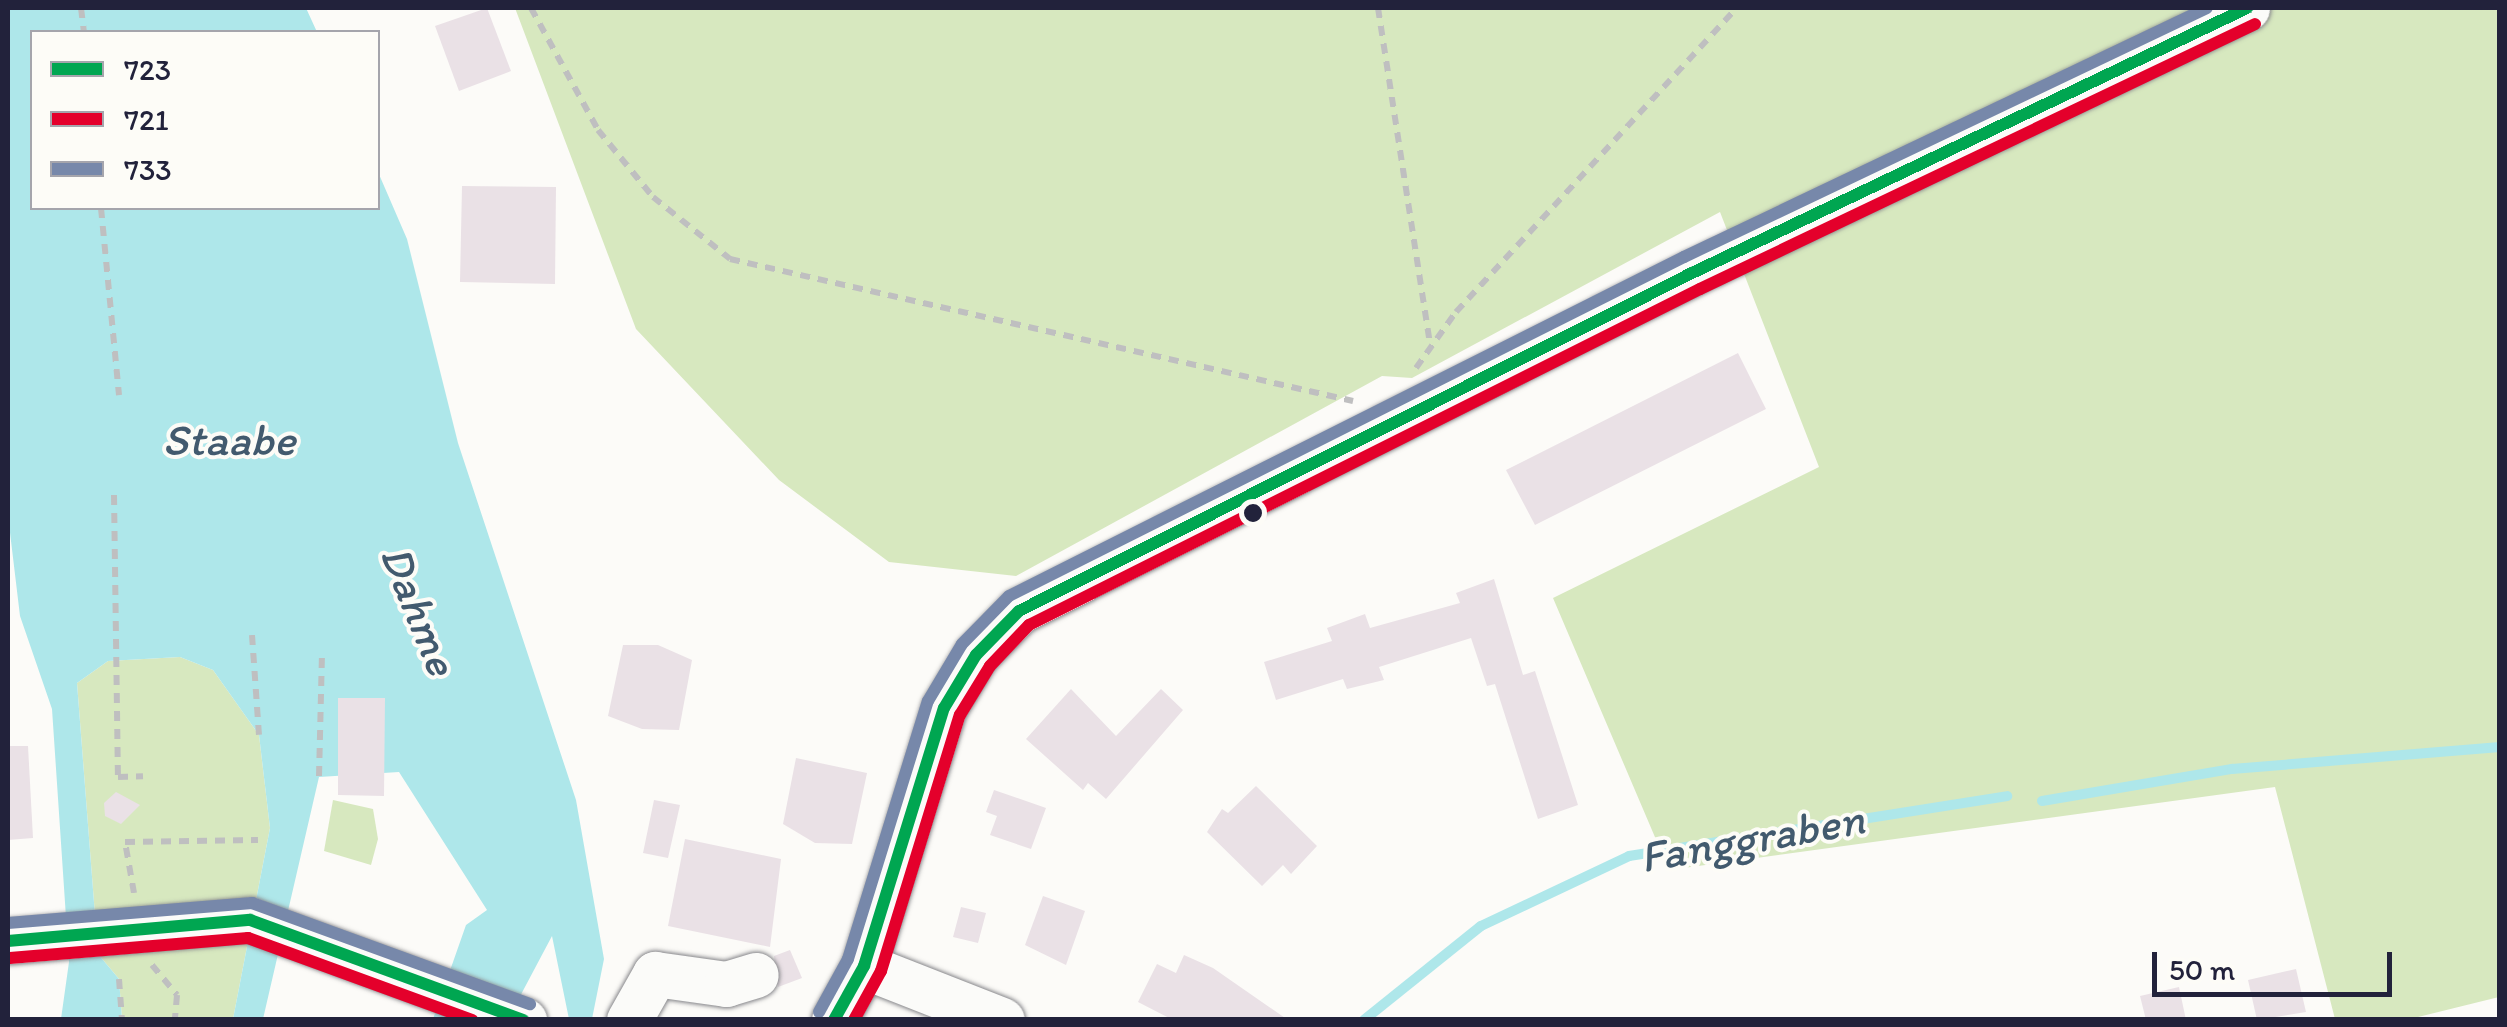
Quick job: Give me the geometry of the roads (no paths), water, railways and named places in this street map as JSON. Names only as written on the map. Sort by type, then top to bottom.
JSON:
[{"type":"street","points":[[834,1020],[864,966],[944,708],[976,655],[1019,611],[1534,351],[2247,8]]},
{"type":"street","points":[[8,941],[128,943],[267,924],[523,1019]]},
{"type":"street","points":[[864,966],[985,1016]]},
{"type":"street","points":[[629,1020],[655,974],[726,984],[756,976]]},
{"type":"water","name":"Staabe","points":[[8,8],[306,8],[316,30],[30,30],[30,210],[380,210],[380,177],[407,239],[458,443],[576,800],[604,959],[592,1019],[569,1019],[552,936],[508,1019],[433,1019],[466,925],[487,910],[399,772],[319,777],[263,1019],[233,1019],[270,828],[259,735],[213,670],[180,657],[108,661],[77,683],[98,954],[119,979],[122,1019],[61,1019],[69,962],[52,709],[20,616],[8,516]]},
{"type":"waterway","name":"Fanggraben","points":[[2042,801],[2232,769],[2500,747]]},
{"type":"waterway","name":"Fanggraben","points":[[1364,1020],[1481,926],[1629,856],[2007,796]]},
{"type":"water label","name":"Dahme","points":[[419,610]]}]
